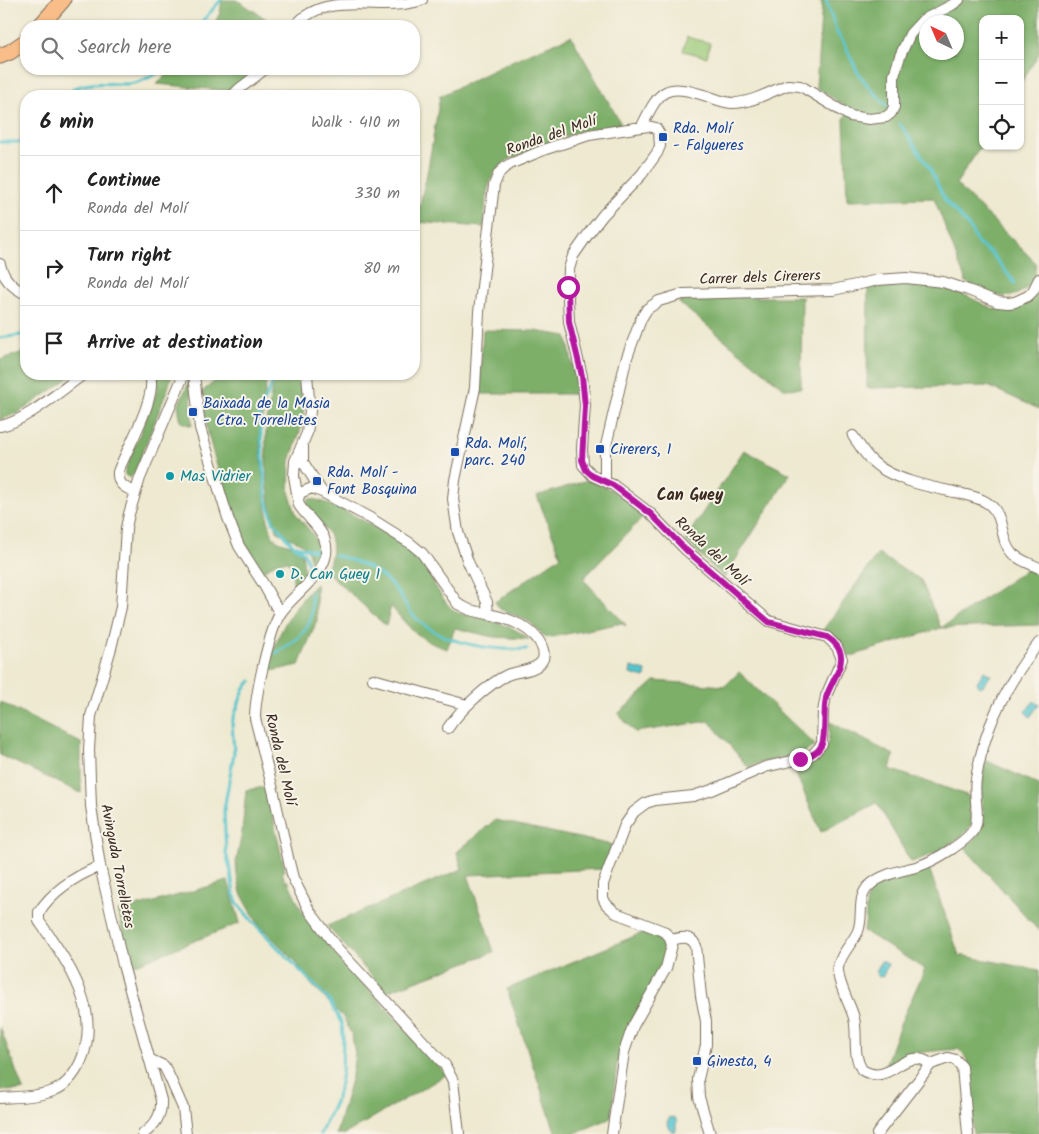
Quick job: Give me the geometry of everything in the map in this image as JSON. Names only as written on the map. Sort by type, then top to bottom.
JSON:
[{"type":"main road","points":[[45,20],[63,0]]},
{"type":"main road","points":[[0,56],[20,45]]},
{"type":"street","points":[[299,20],[314,7],[329,1],[384,5],[422,0]]},
{"type":"street","points":[[642,126],[656,100],[666,91],[672,89],[680,89],[735,103],[751,100],[788,85],[793,85],[804,88],[850,116],[869,119],[886,117],[891,113],[894,106],[893,86],[895,71],[910,34],[923,20],[952,6],[959,0]]},
{"type":"street","points":[[238,90],[257,75]]},
{"type":"street","name":"Ronda del Molí","points":[[488,614],[488,602],[468,562],[458,532],[453,499],[455,480],[476,388],[479,312],[494,185],[499,173],[516,161],[588,135],[642,126],[656,128],[659,133],[660,146],[657,153],[648,167],[603,215],[589,233],[573,256],[569,269],[569,322],[582,376],[585,406],[582,460],[589,473],[613,485],[651,514],[686,550],[769,622],[827,637],[837,647],[842,659],[826,696],[823,712],[822,744],[814,754],[765,767],[712,790],[693,796],[655,800],[640,807],[629,818],[603,884],[603,898],[606,904],[616,913],[663,930],[672,940]]},
{"type":"street","points":[[0,264],[6,279],[12,286],[20,291]]},
{"type":"street","name":"Carrer dels Cirerers","points":[[605,481],[605,450],[626,360],[641,319],[647,310],[659,302],[683,294],[833,290],[892,278],[906,278],[943,282],[998,302],[1008,303],[1028,296],[1039,279]]},
{"type":"street","points":[[0,426],[21,418],[75,380]]},
{"type":"street","points":[[135,492],[119,481],[118,472],[149,398],[152,384],[151,380]]},
{"type":"street","name":"Avinguda Torrelletes","points":[[142,1134],[155,1123],[161,1112],[160,1094],[123,965],[100,866],[92,823],[88,756],[93,708],[121,607],[126,528],[135,492],[181,380]]},
{"type":"street","points":[[195,380],[200,428],[238,546],[264,585],[280,614]]},
{"type":"street","name":"Ronda del Molí","points":[[307,380],[310,411],[307,433],[295,461],[294,476],[299,505],[324,539],[326,554],[322,565],[311,582],[280,614],[266,658],[255,707],[255,718],[294,878],[309,910],[337,948],[445,1065],[453,1081],[460,1134]]},
{"type":"street","points":[[853,436],[873,462],[891,473],[932,487],[978,499],[991,505],[1000,518],[1004,539],[1009,549],[1022,560],[1039,568]]},
{"type":"street","points":[[303,443],[303,462],[322,492]]},
{"type":"street","points":[[298,499],[300,493],[308,489],[322,492],[370,518],[410,543],[422,553],[458,604],[470,610],[511,620],[528,630],[538,641],[544,655],[542,662],[500,679],[467,705],[448,728]]},
{"type":"street","points":[[931,1064],[924,1059],[916,1057],[887,1072],[874,1075],[862,1070],[856,1056],[854,1017],[838,967],[858,931],[864,892],[869,885],[879,878],[922,865],[941,855],[955,846],[975,828],[977,817],[974,792],[975,779],[978,762],[989,730],[1005,692],[1019,669],[1039,643]]},
{"type":"street","points":[[373,680],[467,705]]},
{"type":"street","points":[[0,1098],[43,1094],[53,1091],[67,1082],[76,1071],[82,1058],[87,1035],[84,999],[75,978],[39,921],[39,912],[50,898],[74,878],[100,866]]},
{"type":"street","points":[[612,1134],[624,1052],[633,1026],[666,968],[672,949],[672,940],[683,937],[692,940],[696,946],[701,996],[706,1021],[706,1045],[698,1079],[699,1097],[710,1134]]},
{"type":"street","points":[[877,1134],[931,1064],[948,1058],[956,1060],[962,1068],[968,1134]]},
{"type":"street","points":[[151,1060],[164,1066],[170,1078],[183,1108],[186,1134]]},
{"type":"green space","points":[[222,0],[237,0],[268,20],[216,20],[220,13]]},
{"type":"green space","points":[[815,0],[1039,0],[1039,54],[1024,78],[1024,15],[979,15],[979,149],[956,184],[1036,263],[1034,278],[1030,285],[1017,294],[1002,296],[987,293],[966,282],[934,198],[847,200],[844,119],[850,109],[816,87],[822,2]]},
{"type":"green space","points":[[571,36],[621,124],[579,131],[511,158],[502,165],[491,180],[486,197],[484,227],[420,222],[420,204],[440,96],[516,59]]},
{"type":"green space","points":[[687,37],[710,43],[707,57],[683,51]]},
{"type":"green space","points":[[167,75],[249,75],[232,90],[157,84]]},
{"type":"green space","points":[[886,284],[915,285],[943,289],[962,294],[987,306],[1001,310],[1012,309],[1021,305],[1039,293],[1039,409],[988,386],[867,388],[868,288]]},
{"type":"green space","points":[[733,297],[802,297],[801,388],[785,389],[678,302]]},
{"type":"green space","points":[[483,330],[535,331],[567,336],[578,394],[479,394]]},
{"type":"green space","points":[[20,353],[20,380],[66,380],[18,413],[0,420],[0,360]]},
{"type":"green space","points":[[156,380],[170,380],[134,474],[130,478],[125,475],[125,471],[156,394]]},
{"type":"green space","points":[[190,380],[192,426],[181,422],[178,406]]},
{"type":"green space","points":[[217,380],[266,380],[260,443],[268,521],[273,536],[277,541],[291,545],[302,553],[304,568],[302,577],[294,589],[292,569],[288,561],[277,562],[263,571],[241,539],[210,442],[205,417],[203,391]]},
{"type":"green space","points":[[273,380],[301,380],[304,419],[290,461],[289,492],[296,514],[319,542],[318,558],[311,573],[311,563],[307,549],[299,542],[278,532],[274,522],[266,469],[267,417]]},
{"type":"green space","points":[[744,450],[790,474],[724,578],[685,540]]},
{"type":"green space","points":[[588,480],[612,490],[645,515],[583,579],[626,625],[622,623],[546,638],[530,622],[500,609],[495,602],[561,556],[537,496]]},
{"type":"green space","points":[[309,499],[318,500],[347,512],[381,530],[416,554],[440,595],[458,613],[504,625],[529,639],[493,637],[455,628],[447,649],[422,638],[391,606],[386,626],[326,571],[332,553],[331,539],[329,534],[305,506]]},
{"type":"green space","points":[[878,554],[921,580],[941,628],[848,657],[840,640],[823,630]]},
{"type":"green space","points":[[1027,569],[1039,575],[1039,625],[941,628]]},
{"type":"green space","points":[[316,584],[317,620],[299,665],[267,672],[275,646],[285,624],[298,604]]},
{"type":"green space","points":[[739,672],[815,745],[801,754],[748,767],[709,721],[635,732],[618,714],[655,681],[725,686]]},
{"type":"green space","points":[[0,702],[81,743],[81,793],[0,755]]},
{"type":"green space","points":[[830,722],[894,755],[890,769],[969,796],[971,824],[968,830],[945,848],[911,862],[877,803],[821,832],[793,767],[819,758],[826,748]]},
{"type":"green space","points":[[985,760],[1039,785],[1039,931],[965,848],[978,835],[982,825],[984,815],[981,799]]},
{"type":"green space","points":[[266,787],[285,871],[282,872],[301,909],[333,951],[446,1075],[345,1134],[336,1134],[352,1076],[355,1053],[352,1036],[344,1018],[311,984],[296,962],[258,924],[241,893],[236,863],[242,833],[246,790]]},
{"type":"green space","points":[[495,820],[612,845],[604,869],[468,875],[494,952],[386,992],[327,926],[462,869],[457,852]]},
{"type":"green space","points":[[929,868],[959,955],[1039,970],[1039,1134],[973,1134],[967,1060],[958,1049],[912,1053],[884,1068],[901,1022],[925,969],[863,931],[867,900],[872,890],[879,886],[896,878]]},
{"type":"green space","points":[[228,881],[240,923],[131,966],[118,911]]},
{"type":"green space","points":[[647,931],[660,936],[664,940],[666,943],[665,956],[629,1026],[621,1046],[618,1056],[611,1118],[573,1134],[556,1134],[507,989]]},
{"type":"green space","points":[[0,1027],[23,1090],[24,1090],[0,1091]]},
{"type":"water","points":[[631,667],[646,671],[645,678],[630,674]]},
{"type":"water","points":[[984,671],[991,675],[983,686],[979,687],[977,682]]},
{"type":"water","points":[[1034,701],[1039,705],[1030,717],[1025,712]]},
{"type":"water","points":[[881,961],[888,964],[883,976],[879,977],[876,973]]},
{"type":"water","points":[[670,1117],[675,1118],[677,1122],[674,1132],[670,1130],[667,1122]]},
{"type":"waterway","points":[[203,20],[221,0]]},
{"type":"waterway","points":[[826,0],[837,33],[843,41],[857,71],[887,106]]},
{"type":"waterway","points":[[73,90],[87,84],[130,84],[153,75]]},
{"type":"waterway","points":[[900,124],[928,165],[945,200],[970,228],[978,244],[992,254],[1015,283]]},
{"type":"waterway","points":[[0,142],[20,142]]},
{"type":"waterway","points":[[0,338],[20,335]]},
{"type":"waterway","points":[[272,380],[267,396],[259,409],[266,497],[273,521],[293,545],[304,553],[309,575]]},
{"type":"waterway","points":[[296,546],[317,551]]},
{"type":"waterway","points":[[334,555],[360,563],[383,577],[396,590],[410,612],[427,627],[440,634],[454,640],[484,647],[527,649]]},
{"type":"waterway","points":[[276,653],[306,629],[312,614],[311,593]]},
{"type":"waterway","points":[[251,681],[244,689],[232,722],[234,753],[224,810],[226,853],[234,895],[238,904],[329,1000],[342,1024],[342,1073],[337,1098],[320,1134]]},
{"type":"place","name":"Rda. Molí - Falgueres","points":[[663,137]]},
{"type":"place","name":"Baixada de la Masia - Ctra. Torrelletes","points":[[193,412]]},
{"type":"place","name":"Cirerers, 1","points":[[600,449]]},
{"type":"place","name":"Rda. Molí, parc. 240","points":[[455,452]]},
{"type":"place","name":"Mas Vidrier","points":[[170,476]]},
{"type":"place","name":"Rda. Molí - Font Bosquina","points":[[317,481]]},
{"type":"place","name":"D. Can Guey 1","points":[[280,574]]},
{"type":"place","name":"Ginesta, 4","points":[[697,1061]]},
{"type":"district","name":"Can Guey","points":[[690,494]]},
{"type":"route","points":[[568,287],[569,322],[582,376],[585,406],[582,460],[586,470],[593,476],[613,485],[651,514],[686,550],[769,622],[827,637],[840,652],[842,659],[826,696],[823,712],[822,744],[814,754],[800,759]]}]
